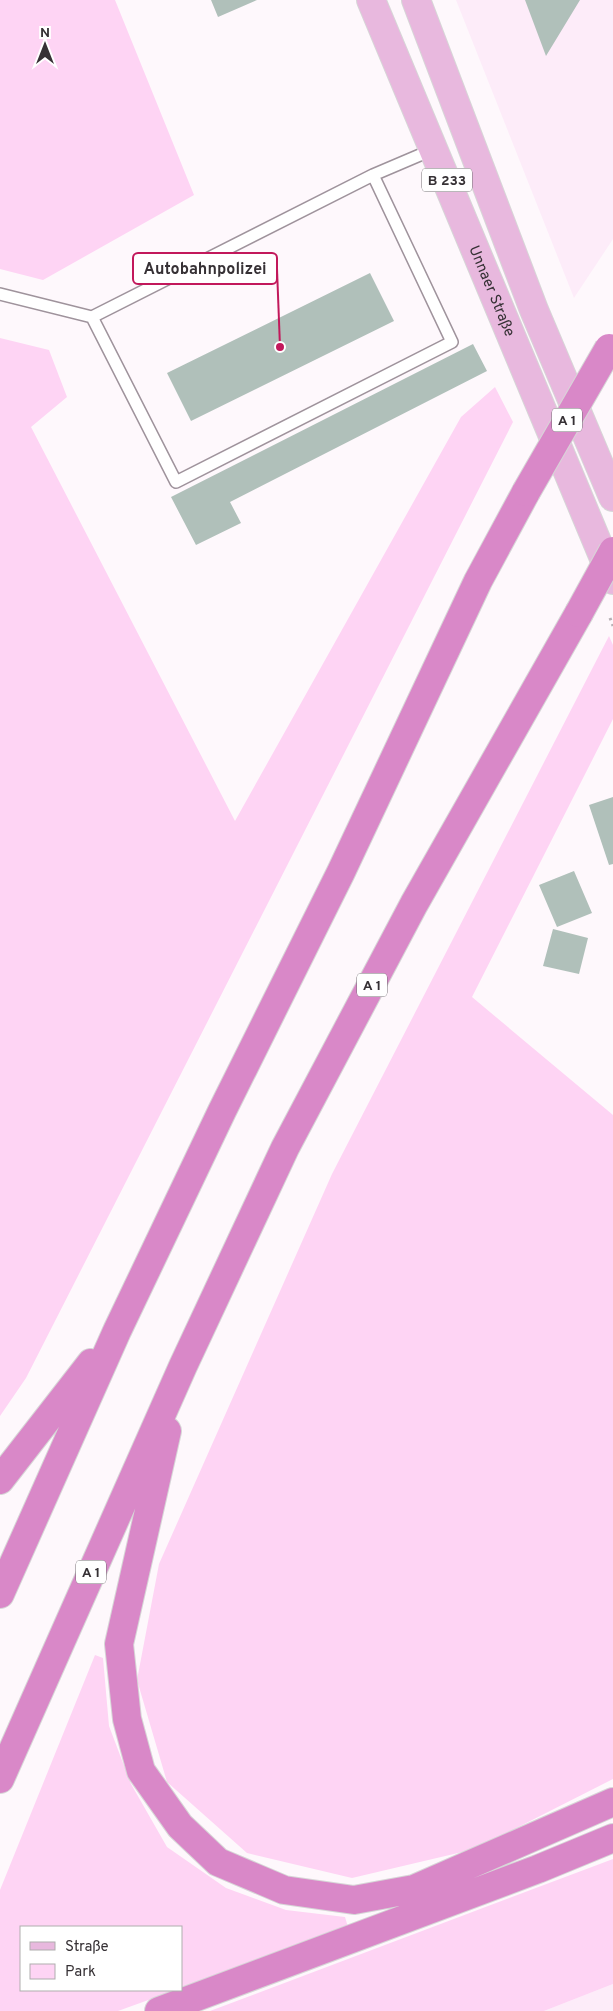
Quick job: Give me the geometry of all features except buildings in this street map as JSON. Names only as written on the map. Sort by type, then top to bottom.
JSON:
[{"type":"highway","name":"A 1","points":[[0,1594],[116,1331],[222,1111],[341,872],[478,581],[526,492],[611,344]]},
{"type":"highway","name":"A 1","points":[[0,1779],[183,1366],[286,1148],[414,904],[613,551]]},
{"type":"highway","points":[[0,1480],[116,1331]]},
{"type":"highway","points":[[183,1366],[136,1562],[119,1644],[127,1719],[141,1771],[180,1826],[218,1862],[284,1890],[354,1900],[414,1889],[613,1802]]},
{"type":"highway","points":[[159,2011],[538,1869],[613,1838]]},
{"type":"main road","name":"Unnaer Straße","points":[[371,0],[613,580]]},
{"type":"main road","name":"Unnaer Straße","points":[[416,0],[534,310],[613,497]]},
{"type":"lane","points":[[0,294],[92,317],[373,175],[434,148]]},
{"type":"lane","points":[[92,317],[176,482],[185,478],[452,342],[373,175]]},
{"type":"shaded area","points":[[456,0],[613,0],[613,239],[574,298]]},
{"type":"shaded area","points":[[613,1984],[613,2011],[544,2011]]},
{"type":"green space","points":[[0,0],[115,0],[194,195],[43,280],[0,269]]},
{"type":"green space","points":[[0,338],[49,350],[67,397],[31,427],[235,821],[461,417],[495,387],[513,422],[26,1378],[0,1416]]},
{"type":"green space","points":[[609,636],[613,645],[613,719],[472,997],[613,1115],[613,1779],[475,1849],[352,1878],[247,1853],[167,1782],[137,1680],[159,1564],[332,1174]]},
{"type":"green space","points":[[95,1655],[103,1658],[109,1726],[131,1784],[167,1847],[226,1888],[286,1910],[345,1917],[348,1927],[182,1988],[182,1926],[20,1926],[20,1991],[173,1991],[118,2011],[0,2011],[0,1890]]},
{"type":"green space","points":[[613,1859],[613,1984],[544,2011],[210,2011]]},
{"type":"place","name":"Autobahnpolizei","points":[[280,347]]}]
